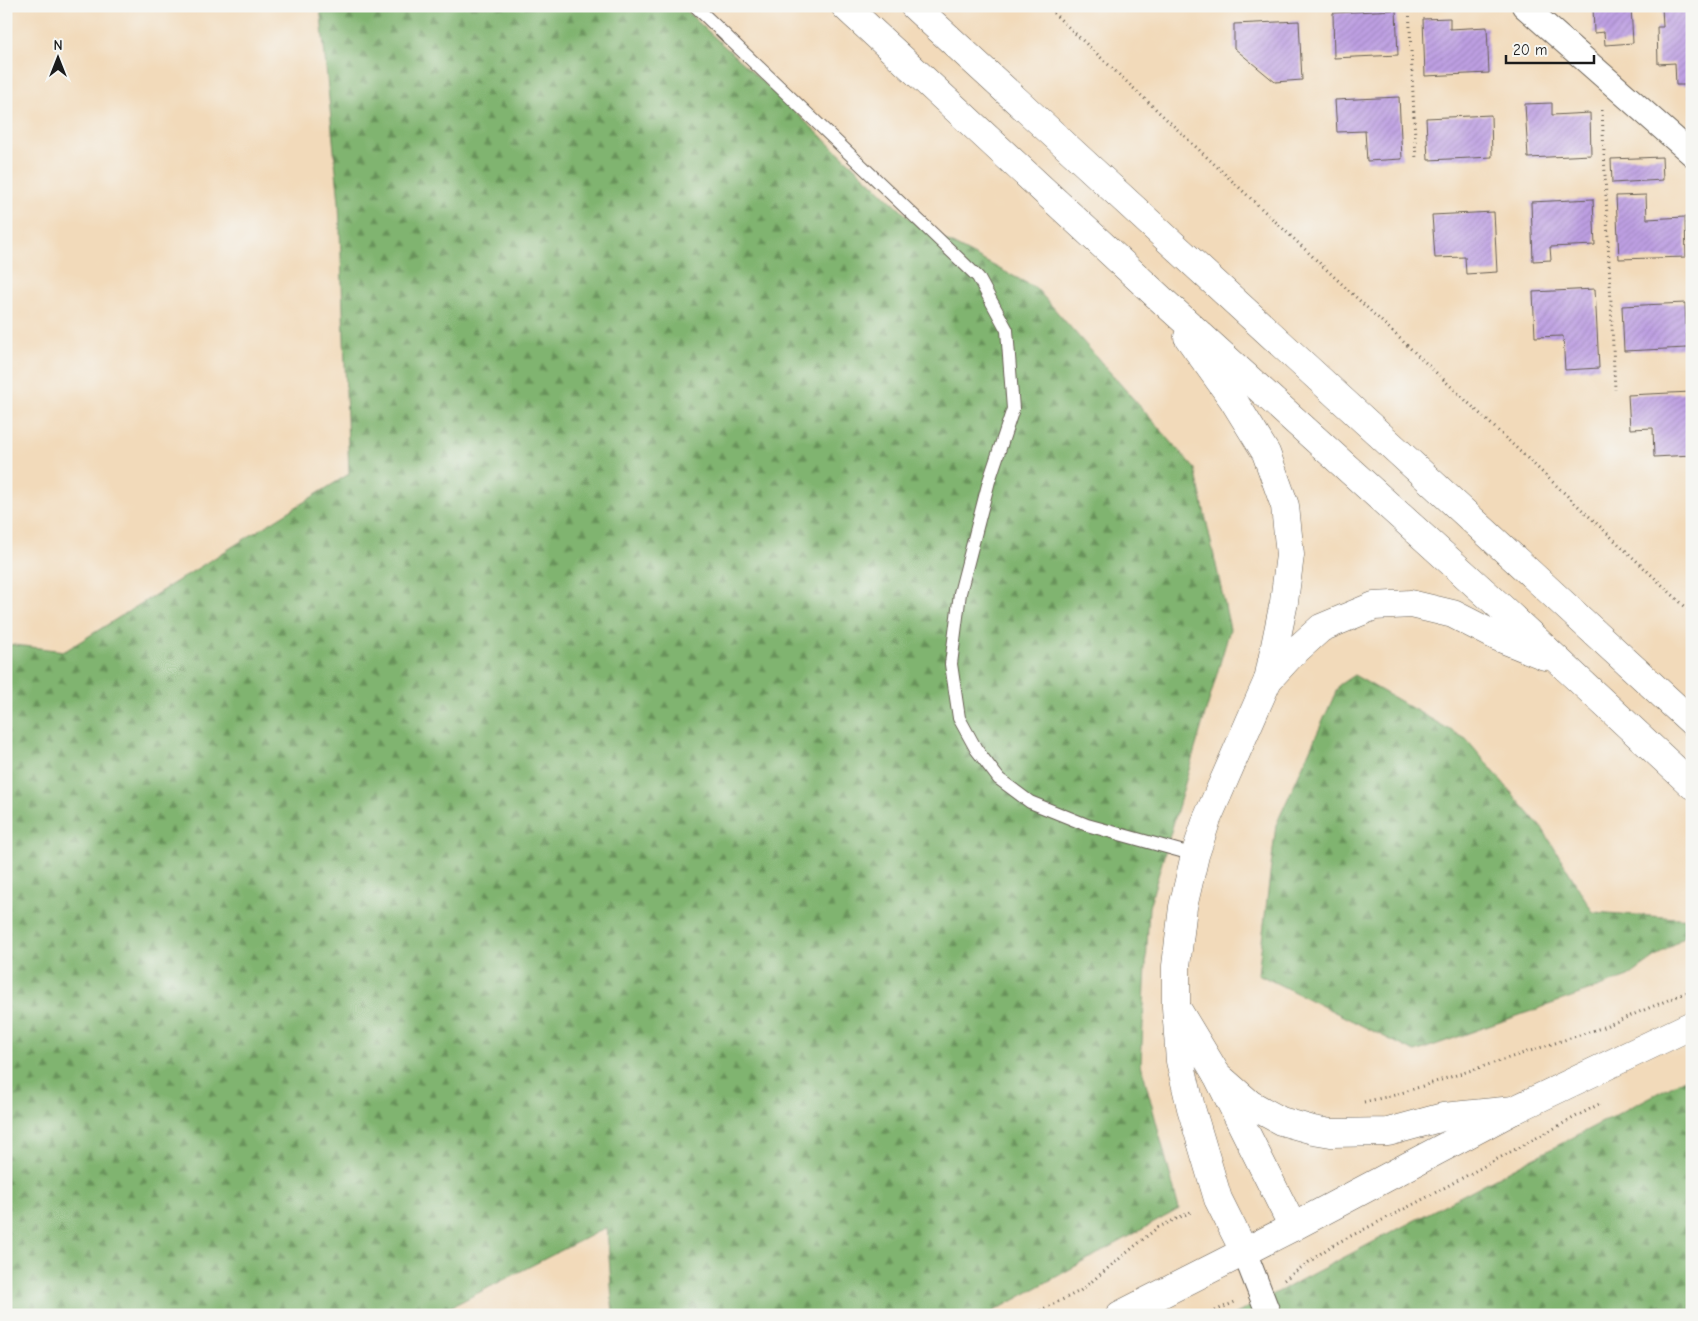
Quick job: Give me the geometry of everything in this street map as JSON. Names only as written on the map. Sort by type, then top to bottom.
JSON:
[{"type":"main road","points":[[845,6],[1164,302],[1230,360],[1692,784]]},
{"type":"main road","points":[[914,6],[1692,722]]},
{"type":"main road","points":[[1164,302],[1232,398],[1266,453],[1285,506],[1290,555],[1284,602],[1268,680],[1207,819],[1195,855],[1183,907],[1176,966],[1176,1007],[1180,1061],[1191,1108],[1215,1190],[1244,1251]]},
{"type":"main road","points":[[1268,680],[1291,654],[1320,628],[1374,606],[1411,604],[1453,614],[1498,637],[1560,662]]},
{"type":"main road","points":[[1176,1007],[1217,1076],[1293,1227]]},
{"type":"main road","points":[[1120,1315],[1293,1227],[1514,1110],[1692,1024]]},
{"type":"main road","points":[[1217,1076],[1250,1104],[1282,1121],[1331,1133],[1388,1132],[1443,1117],[1514,1110]]},
{"type":"street","points":[[1524,6],[1600,75],[1692,154]]},
{"type":"street","points":[[1244,1251],[1269,1315]]},
{"type":"lane","points":[[695,6],[978,277],[1006,330],[1013,409],[989,481],[960,593],[951,664],[959,718],[976,749],[999,779],[1030,802],[1087,825],[1195,855]]},
{"type":"path","points":[[1046,6],[1692,613]]},
{"type":"path","points":[[1222,6],[1222,14]]},
{"type":"path","points":[[1409,6],[1416,160]]},
{"type":"path","points":[[1600,75],[1615,390]]},
{"type":"path","points":[[1206,1315],[1287,1278],[1331,1246],[1416,1203],[1606,1100]]},
{"type":"green space","points":[[320,6],[681,6],[918,226],[1036,288],[1195,469],[1230,629],[1149,907],[1141,1064],[1179,1209],[987,1315],[613,1315],[607,1227],[435,1315],[6,1315],[6,644],[65,651],[349,474],[339,202]]},
{"type":"green space","points":[[1354,675],[1466,739],[1544,831],[1593,912],[1692,919],[1692,931],[1628,977],[1415,1052],[1258,974],[1276,825],[1339,685]]},
{"type":"green space","points":[[1692,1075],[1692,1315],[1669,1315],[1661,1304],[1659,1315],[1234,1315]]},
{"type":"building","points":[[1414,6],[1431,6],[1431,8],[1414,9]]},
{"type":"building","points":[[1593,6],[1631,6],[1633,43],[1605,45],[1604,32],[1594,33]]},
{"type":"building","points":[[1662,6],[1692,6],[1692,98],[1689,98],[1688,85],[1676,85],[1675,63],[1658,64],[1657,27],[1663,27]]},
{"type":"building","points":[[1396,10],[1398,55],[1334,58],[1333,13]]},
{"type":"building","points":[[1450,18],[1450,29],[1487,27],[1489,73],[1425,76],[1423,19]]},
{"type":"building","points":[[1299,21],[1302,80],[1275,82],[1234,48],[1234,24]]},
{"type":"building","points":[[1399,97],[1402,159],[1367,161],[1365,131],[1337,132],[1335,100]]},
{"type":"building","points":[[1552,103],[1552,115],[1590,113],[1591,155],[1528,158],[1525,104]]},
{"type":"building","points":[[1491,115],[1492,157],[1428,160],[1426,118]]},
{"type":"building","points":[[1662,157],[1663,180],[1612,183],[1611,159]]},
{"type":"building","points":[[1646,195],[1647,219],[1685,217],[1686,257],[1619,259],[1616,196]]},
{"type":"building","points":[[1593,199],[1595,245],[1550,247],[1551,260],[1533,261],[1531,202]]},
{"type":"building","points":[[1494,212],[1497,272],[1466,274],[1465,257],[1435,258],[1432,215]]},
{"type":"building","points":[[1595,289],[1599,368],[1565,370],[1563,336],[1535,337],[1533,292]]},
{"type":"building","points":[[1685,303],[1687,348],[1624,351],[1622,306]]},
{"type":"building","points":[[1691,392],[1692,455],[1654,457],[1653,428],[1630,429],[1628,395]]}]
